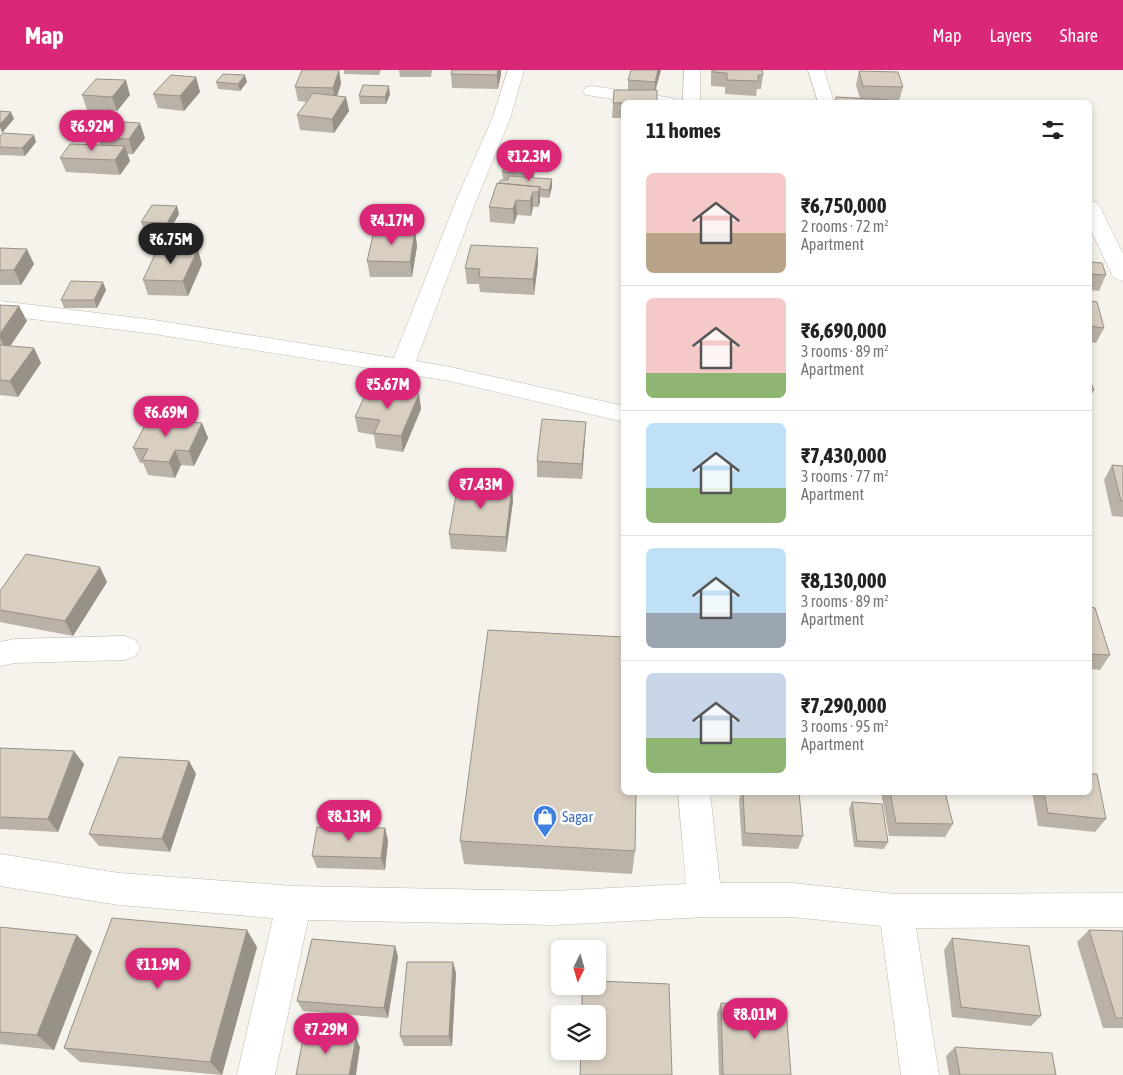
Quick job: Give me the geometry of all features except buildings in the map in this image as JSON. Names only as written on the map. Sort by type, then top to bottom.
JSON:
[{"type":"street","points":[[402,367],[500,119],[516,70]]},
{"type":"street","points":[[692,70],[692,100]]},
{"type":"street","points":[[816,70],[825,100]]},
{"type":"street","points":[[592,91],[653,100]]},
{"type":"street","points":[[1092,211],[1123,275]]},
{"type":"street","points":[[0,308],[154,327],[450,374],[621,413]]},
{"type":"street","points":[[0,654],[15,651],[125,648]]},
{"type":"street","points":[[694,795],[705,900]]},
{"type":"street","points":[[0,870],[119,890],[294,903],[554,908],[705,900],[792,900],[896,911],[1123,910]]},
{"type":"street","points":[[256,1075],[294,903]]},
{"type":"street","points":[[896,911],[920,1075]]},
{"type":"place","name":"Sagar","points":[[545,838]]}]
